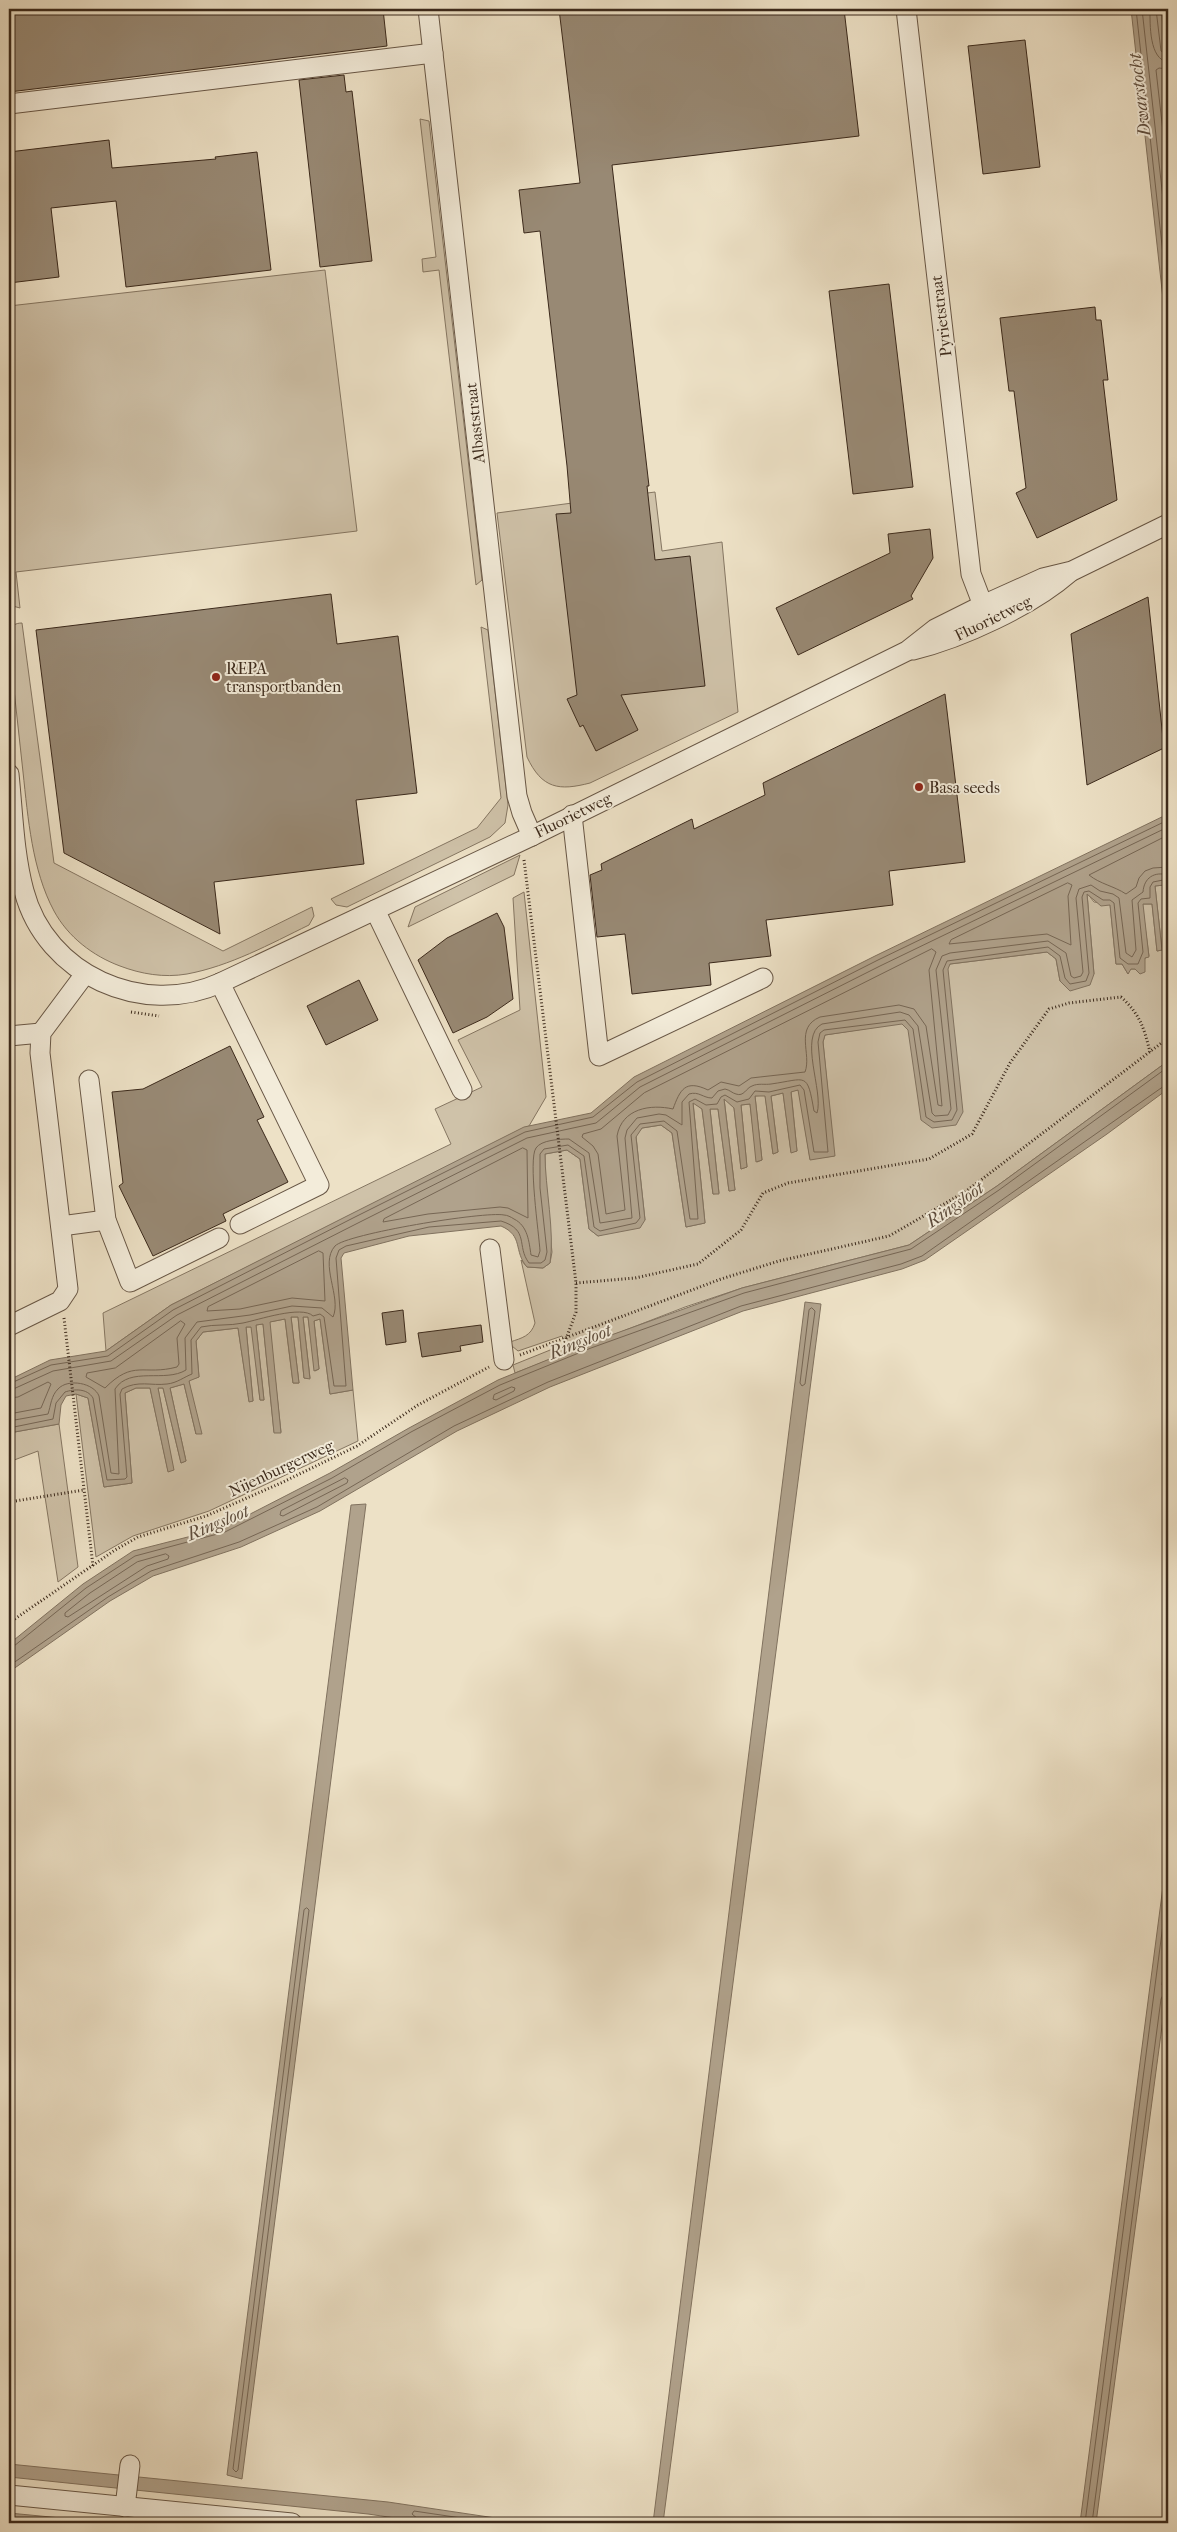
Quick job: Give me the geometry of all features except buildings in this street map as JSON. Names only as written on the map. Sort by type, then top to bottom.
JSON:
[{"type":"street","name":"Albaststraat","points":[[428,9],[517,796],[527,838]]},
{"type":"street","name":"Pyrietstraat","points":[[906,9],[971,574],[986,613]]},
{"type":"street","points":[[9,104],[433,52]]},
{"type":"street","name":"Fluorietweg","points":[[9,774],[20,872],[30,909],[51,945],[85,974],[104,984],[141,996],[192,993],[220,983],[527,838],[907,651],[938,644],[986,613],[1049,591],[1072,571],[1168,524]]},
{"type":"street","points":[[572,815],[599,1056],[763,978]]},
{"type":"street","points":[[375,910],[462,1090]]},
{"type":"street","points":[[9,1326],[60,1301],[68,1289],[40,1053],[41,1033],[85,974]]},
{"type":"street","points":[[220,983],[319,1185],[240,1224]]},
{"type":"street","points":[[9,1036],[41,1033]]},
{"type":"street","points":[[89,1080],[106,1220],[130,1282],[219,1238]]},
{"type":"street","points":[[61,1226],[106,1220]]},
{"type":"street","points":[[490,1248],[504,1360]]},
{"type":"street","points":[[126,2500],[130,2465]]},
{"type":"street","points":[[9,2495],[126,2500],[292,2523]]},
{"type":"path","points":[[527,838],[555,1109],[576,1282],[576,1312],[566,1339]]},
{"type":"path","points":[[576,1282],[635,1278],[698,1264],[741,1230],[762,1193],[788,1183],[929,1159],[972,1134],[1010,1063],[1049,1009],[1069,1003],[1120,997],[1135,1009],[1144,1030],[1150,1052]]},
{"type":"path","name":"Nijenburgerweg","points":[[9,1622],[138,1537],[206,1516],[239,1503],[357,1446],[418,1405],[504,1360],[566,1339],[721,1279],[779,1261],[888,1236],[965,1192],[1168,1038]]},
{"type":"path","points":[[60,1301],[68,1350],[93,1566]]},
{"type":"path","points":[[9,1502],[84,1490]]},
{"type":"shaded area","points":[[420,119],[429,121],[482,580],[476,585],[439,270],[423,272],[422,259],[436,257]]},
{"type":"shaded area","points":[[325,270],[357,531],[16,572],[20,608],[9,605],[9,306]]},
{"type":"shaded area","points":[[655,492],[662,551],[722,542],[738,712],[590,783],[569,787],[552,785],[539,776],[527,757],[497,513]]},
{"type":"shaded area","points":[[22,623],[54,863],[223,951],[312,907],[314,916],[309,925],[265,947],[219,966],[170,976],[136,971],[110,962],[91,951],[66,929],[54,911],[47,895],[32,843],[9,644],[12,627]]},
{"type":"shaded area","points":[[481,627],[488,630],[508,805],[505,823],[490,837],[347,907],[336,905],[331,899],[477,828],[501,798]]},
{"type":"shaded area","points":[[520,855],[514,875],[408,927],[415,907]]},
{"type":"shaded area","points":[[1164,885],[1168,912],[1168,1061],[997,1186],[909,1245],[742,1288],[685,1307],[515,1373],[513,1365],[565,1344],[562,1336],[518,1351],[510,1342],[528,1334],[535,1323],[521,1260],[527,1267],[543,1268],[550,1263],[552,1252],[545,1187],[545,1154],[567,1150],[580,1159],[589,1229],[598,1236],[645,1220],[636,1136],[642,1128],[661,1125],[672,1133],[686,1227],[705,1223],[693,1102],[702,1109],[713,1194],[719,1193],[710,1109],[718,1109],[729,1191],[735,1190],[724,1098],[734,1108],[741,1169],[747,1167],[741,1105],[750,1104],[757,1162],[762,1160],[755,1096],[765,1095],[773,1154],[778,1152],[771,1096],[783,1093],[791,1152],[797,1151],[791,1091],[799,1090],[810,1159],[834,1156],[823,1042],[825,1035],[902,1023],[908,1029],[950,964],[1047,952],[1056,959],[1060,981],[1094,974],[1087,893],[1094,902],[1110,904],[1116,964],[1122,964],[1128,974],[1130,969],[1135,969],[1140,973],[1145,958],[1149,956],[1142,904],[1152,904],[1157,951],[1162,950],[1155,886]]},
{"type":"shaded area","points":[[524,892],[546,1097],[529,1126],[171,1305],[106,1351],[103,1313],[451,1144],[435,1109],[482,1087],[458,1040],[520,1010],[513,898]]},
{"type":"shaded area","points":[[291,1317],[298,1317],[304,1378],[310,1378],[303,1317],[308,1317],[315,1371],[319,1369],[314,1321],[320,1319],[330,1394],[353,1390],[358,1441],[209,1511],[133,1536],[96,1557],[76,1394],[88,1398],[104,1487],[132,1483],[125,1393],[136,1388],[150,1388],[168,1471],[173,1470],[158,1388],[163,1388],[181,1463],[186,1461],[170,1388],[184,1384],[196,1434],[189,1380],[199,1377],[196,1341],[203,1332],[238,1328],[249,1401],[253,1401],[246,1327],[252,1327],[260,1400],[264,1400],[256,1325],[263,1324],[274,1432],[281,1432],[269,1322],[285,1319],[293,1383],[299,1383]]},
{"type":"shaded area","points":[[59,1424],[78,1567],[58,1582],[38,1451],[9,1462],[9,1433]]},
{"type":"water","points":[[1131,9],[1161,9],[1168,70],[1168,344]]},
{"type":"water","points":[[1168,814],[1168,912],[1164,885],[1155,886],[1162,950],[1157,951],[1152,904],[1143,904],[1149,957],[1145,958],[1145,972],[1140,974],[1135,969],[1131,969],[1128,974],[1122,964],[1116,964],[1110,905],[1101,906],[1087,894],[1094,974],[1090,985],[1070,991],[1060,981],[1056,959],[1047,952],[950,964],[948,969],[963,1112],[956,1125],[932,1128],[921,1120],[908,1030],[902,1024],[825,1035],[823,1042],[835,1156],[810,1160],[798,1090],[791,1092],[797,1151],[791,1153],[783,1093],[771,1096],[778,1152],[773,1154],[765,1096],[755,1096],[762,1160],[756,1162],[750,1104],[741,1105],[747,1167],[741,1169],[734,1108],[724,1099],[735,1190],[729,1191],[718,1109],[710,1109],[719,1194],[713,1194],[702,1109],[693,1103],[705,1223],[686,1227],[672,1133],[661,1125],[642,1128],[636,1137],[645,1220],[640,1228],[598,1236],[589,1229],[580,1159],[567,1150],[545,1154],[551,1224],[551,1251],[550,1263],[543,1268],[527,1267],[520,1255],[513,1234],[501,1226],[409,1236],[344,1253],[341,1258],[353,1390],[330,1394],[320,1319],[314,1321],[319,1369],[314,1371],[308,1317],[303,1317],[310,1379],[304,1378],[298,1317],[291,1317],[299,1383],[293,1383],[285,1319],[270,1322],[281,1433],[274,1433],[263,1324],[256,1325],[264,1400],[260,1400],[251,1327],[246,1327],[253,1401],[249,1402],[238,1328],[203,1332],[196,1341],[199,1377],[189,1381],[202,1434],[196,1434],[184,1384],[170,1388],[186,1461],[181,1463],[163,1388],[158,1388],[174,1470],[168,1472],[150,1388],[136,1388],[125,1393],[132,1483],[104,1487],[88,1398],[76,1394],[66,1396],[61,1405],[59,1424],[9,1433],[9,1380],[50,1360],[106,1351],[171,1305],[524,1127],[591,1113],[634,1077],[875,956]]},
{"type":"water","points":[[1168,1061],[1168,1089],[1107,1134],[925,1260],[902,1269],[743,1311],[550,1387],[457,1431],[320,1511],[241,1547],[153,1576],[110,1601],[9,1672],[9,1644],[83,1584],[133,1551],[223,1528],[330,1473],[498,1380],[589,1343],[742,1288],[909,1245],[997,1186]]},
{"type":"water","points":[[805,1302],[821,1304],[663,2523],[653,2523]]},
{"type":"water","points":[[366,1504],[242,2479],[227,2475],[351,1505]]},
{"type":"water","points":[[1168,1848],[1168,1981],[1096,2523],[1080,2523]]},
{"type":"water","points":[[9,2464],[388,2502],[529,2523],[429,2523],[368,2514],[9,2477]]},
{"type":"water","points":[[9,2513],[113,2523],[9,2523]]},
{"type":"place","name":"REPA transportbanden","points":[[216,677]]},
{"type":"place","name":"Basa seeds","points":[[919,787]]},
{"type":"water label","name":"Dwarstocht","points":[[1140,95]]},
{"type":"water label","name":"Ringsloot","points":[[955,1205]]},
{"type":"water label","name":"Ringsloot","points":[[580,1342]]},
{"type":"water label","name":"Ringsloot","points":[[218,1523]]}]
